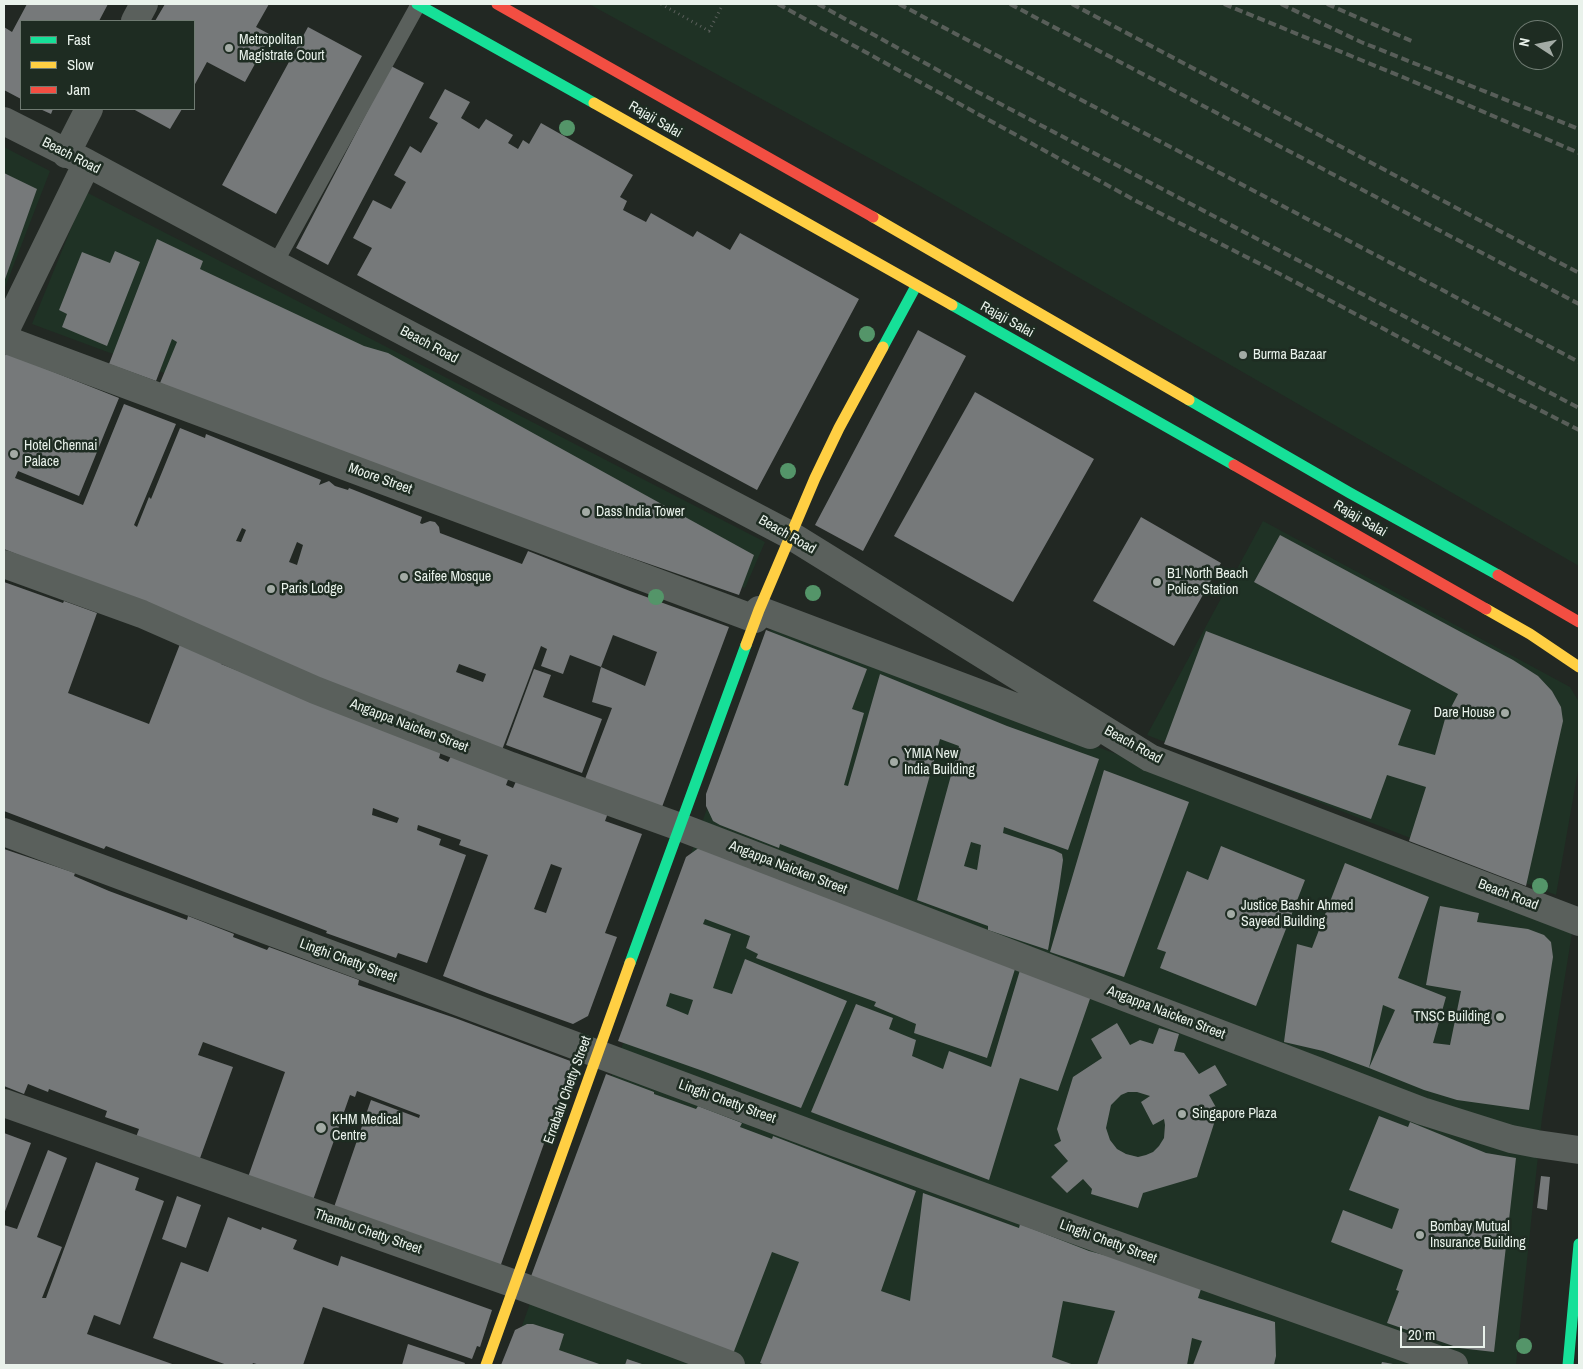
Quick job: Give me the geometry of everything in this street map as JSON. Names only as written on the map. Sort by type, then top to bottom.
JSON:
[{"type":"main road","name":"Rajaji Salai","points":[[418,4],[1504,619],[1552,647],[1579,667]]},
{"type":"main road","name":"Rajaji Salai","points":[[497,4],[935,252],[1350,494],[1467,557],[1579,622]]},
{"type":"main road","name":"Errabalu Chetty Street","points":[[486,1365],[596,1054],[757,615],[790,535],[839,428],[916,286]]},
{"type":"main road","points":[[1568,1365],[1579,1244]]},
{"type":"street","points":[[136,20],[144,4]]},
{"type":"street","points":[[4,333],[76,158],[89,110]]},
{"type":"street","name":"Beach Road","points":[[4,122],[76,158],[790,535],[1150,758],[1579,922]]},
{"type":"street","name":"Moore Street","points":[[4,339],[1150,758]]},
{"type":"street","name":"Angappa Naicken Street","points":[[4,564],[142,614],[315,690],[474,751],[680,826],[1422,1111],[1511,1139],[1579,1150]]},
{"type":"street","name":"Linghi Chetty Street","points":[[4,832],[596,1054],[1108,1242],[1454,1365]]},
{"type":"street","name":"Thambu Chetty Street","points":[[4,1104],[515,1284],[731,1365]]},
{"type":"lane","points":[[275,264],[418,4]]},
{"type":"path","points":[[660,4],[709,31],[723,4]]},
{"type":"shaded area","points":[[589,4],[1579,4],[1579,566],[920,186]]},
{"type":"shaded area","points":[[4,147],[50,171],[4,290]]},
{"type":"shaded area","points":[[86,192],[765,542],[745,588],[32,324]]},
{"type":"shaded area","points":[[1263,521],[1570,687],[1579,702],[1579,765],[1556,895],[1147,735]]},
{"type":"shaded area","points":[[773,624],[1573,927],[1542,1118],[1516,1365],[508,1365]]},
{"type":"building","points":[[27,4],[108,4],[100,20],[20,20],[20,98],[4,90],[4,27],[12,32]]},
{"type":"building","name":"Metropolitan Magistrate Court","points":[[165,4],[269,4],[256,27],[271,35],[245,82],[207,62],[195,84],[195,20],[156,20]]},
{"type":"building","points":[[308,27],[362,56],[276,214],[222,185]]},
{"type":"building","points":[[391,66],[424,83],[328,265],[296,248]]},
{"type":"building","points":[[445,89],[470,102],[461,118],[479,129],[486,119],[513,135],[508,143],[518,149],[523,140],[529,144],[541,123],[633,175],[620,197],[627,201],[623,210],[646,222],[651,213],[693,237],[697,231],[730,250],[740,233],[859,299],[757,490],[357,275],[372,248],[353,238],[373,200],[391,209],[406,182],[394,175],[410,146],[421,153],[438,123],[429,118]]},
{"type":"building","points":[[42,110],[53,110],[51,114]]},
{"type":"building","points":[[135,110],[181,110],[170,129]]},
{"type":"building","points":[[4,173],[37,189],[4,282]]},
{"type":"building","points":[[157,239],[203,261],[200,269],[364,346],[388,353],[754,555],[739,595],[371,468],[160,383],[177,342],[172,339],[156,381],[109,364]]},
{"type":"building","points":[[115,251],[140,262],[107,346],[62,327],[67,314],[59,310],[82,252],[110,263]]},
{"type":"building","points":[[918,330],[966,356],[863,551],[815,525]]},
{"type":"building","points":[[6,353],[119,398],[79,496],[18,471],[15,478],[83,505],[124,404],[176,424],[134,525],[137,527],[149,497],[151,499],[180,428],[205,438],[206,434],[321,480],[319,485],[329,481],[335,486],[348,490],[349,488],[422,517],[420,523],[422,524],[430,521],[435,522],[439,527],[440,533],[522,564],[528,551],[729,627],[662,807],[585,779],[612,708],[592,702],[601,667],[570,655],[563,674],[541,666],[547,649],[541,646],[502,750],[436,726],[4,549],[4,358]],"holes":[[[242,528],[246,530],[241,542],[236,541]],[[297,542],[303,545],[297,565],[289,562]],[[613,635],[657,652],[645,686],[601,667]],[[459,664],[486,674],[483,682],[456,672]]]},
{"type":"building","points":[[975,392],[1094,459],[1013,602],[894,536]]},
{"type":"building","name":"B1 North Beach Police Station","points":[[1141,517],[1221,563],[1174,646],[1093,601]]},
{"type":"building","points":[[1280,535],[1513,660],[1538,676],[1552,691],[1561,707],[1563,721],[1526,886],[1409,841],[1426,787],[1387,775],[1371,819],[1164,744],[1206,631],[1411,710],[1398,745],[1435,755],[1445,719],[1458,694],[1254,582]]},
{"type":"building","points":[[4,582],[97,613],[68,693],[149,724],[180,644],[223,661],[221,664],[441,751],[439,758],[448,762],[451,756],[509,777],[506,785],[513,788],[517,779],[608,813],[605,821],[642,834],[605,933],[617,937],[588,1016],[573,1024],[443,976],[488,855],[459,845],[461,840],[418,825],[417,830],[441,839],[439,845],[466,855],[427,963],[398,953],[396,958],[326,933],[327,931],[106,846],[104,849],[4,811]],"holes":[[[373,808],[399,818],[397,823],[372,815]],[[551,864],[562,868],[546,913],[534,909]]]},
{"type":"building","points":[[766,630],[867,669],[852,709],[864,713],[844,785],[848,786],[880,674],[1007,726],[1099,759],[1068,850],[1004,827],[1003,833],[1062,854],[1063,860],[1059,888],[1048,950],[988,930],[988,926],[917,900],[959,746],[940,739],[898,890],[780,844],[779,848],[720,825],[713,821],[706,806],[706,794]],"holes":[[[971,842],[981,845],[977,870],[964,866]]]},
{"type":"building","points":[[534,669],[551,675],[543,697],[602,719],[582,773],[506,745]]},
{"type":"building","points":[[1104,770],[1189,802],[1124,977],[1050,952]]},
{"type":"building","name":"Justice Bashir Ahmed Sayeed Building","points":[[1221,846],[1305,880],[1256,1006],[1160,968],[1166,952],[1157,949],[1187,871],[1208,880]]},
{"type":"building","points":[[700,847],[1015,969],[987,1058],[914,1033],[916,1024],[874,1006],[876,1002],[756,958],[758,954],[746,948],[750,936],[705,919],[703,924],[731,934],[713,988],[732,994],[745,959],[847,1001],[801,1108],[618,1041],[686,857]],"holes":[[[670,993],[693,1000],[688,1015],[666,1006]]]},
{"type":"building","points":[[4,849],[75,873],[74,876],[109,891],[187,920],[188,916],[234,934],[233,937],[267,950],[269,947],[359,980],[358,985],[455,1018],[573,1062],[499,1270],[333,1210],[371,1100],[419,1118],[420,1115],[357,1091],[355,1097],[350,1095],[312,1203],[247,1180],[285,1072],[203,1042],[198,1055],[233,1067],[199,1161],[136,1137],[139,1129],[105,1117],[107,1111],[49,1089],[48,1092],[28,1084],[24,1094],[4,1086]]},
{"type":"building","points":[[1345,863],[1429,897],[1398,978],[1446,997],[1433,1043],[1450,1045],[1461,991],[1426,985],[1440,906],[1479,913],[1477,922],[1528,929],[1544,935],[1551,942],[1553,957],[1529,1110],[1457,1100],[1424,1090],[1323,1051],[1284,1042],[1297,944],[1312,948]],"holes":[[[1383,1005],[1395,1010],[1369,1068]]]},
{"type":"building","points":[[1020,970],[1091,996],[1058,1091],[1020,1078],[989,1180],[811,1112],[856,1004],[893,1018],[889,1029],[916,1040],[912,1056],[943,1069],[949,1051],[991,1067]]},
{"type":"building","name":"Singapore Plaza","points":[[1117,1023],[1130,1045],[1140,1040],[1153,1044],[1159,1028],[1179,1034],[1174,1051],[1184,1053],[1199,1074],[1215,1065],[1227,1085],[1209,1095],[1218,1111],[1197,1177],[1143,1193],[1138,1208],[1091,1194],[1092,1189],[1083,1179],[1067,1193],[1051,1177],[1068,1161],[1054,1145],[1061,1141],[1057,1129],[1073,1077],[1102,1058],[1091,1039]],"holes":[[[1128,1092],[1137,1092],[1150,1096],[1141,1102],[1153,1125],[1164,1119],[1165,1125],[1164,1138],[1159,1146],[1153,1152],[1138,1157],[1117,1149],[1110,1140],[1106,1128],[1111,1105],[1121,1095]]]},
{"type":"building","points":[[606,1074],[696,1109],[698,1106],[742,1123],[740,1127],[772,1139],[773,1136],[916,1191],[881,1291],[910,1301],[923,1193],[1019,1228],[1020,1224],[1089,1251],[1123,1260],[1201,1289],[1198,1298],[1275,1322],[1276,1356],[1274,1365],[1193,1365],[1202,1341],[1192,1338],[1187,1365],[1097,1365],[1115,1311],[1063,1301],[1052,1357],[1074,1365],[765,1365],[760,1363],[799,1262],[772,1252],[733,1354],[530,1279]]},
{"type":"building","name":"Bombay Mutual Insurance Building","points":[[1379,1116],[1408,1127],[1410,1122],[1486,1153],[1516,1158],[1494,1352],[1459,1348],[1387,1323],[1399,1291],[1396,1290],[1403,1270],[1331,1242],[1343,1210],[1392,1229],[1399,1209],[1349,1190]]},
{"type":"building","points":[[4,1133],[31,1143],[4,1214]]},
{"type":"building","points":[[48,1150],[67,1158],[37,1237],[62,1247],[42,1298],[46,1298],[96,1162],[139,1178],[135,1190],[164,1201],[120,1325],[94,1315],[87,1334],[175,1365],[4,1365],[4,1225],[17,1229]]},
{"type":"building","points":[[1541,1176],[1550,1177],[1547,1210],[1537,1208]]},
{"type":"building","points":[[177,1196],[201,1205],[186,1248],[162,1239]]},
{"type":"building","points":[[228,1217],[261,1230],[262,1227],[297,1240],[293,1249],[338,1266],[341,1256],[492,1310],[480,1347],[477,1346],[472,1359],[323,1307],[303,1365],[260,1365],[253,1363],[252,1365],[227,1365],[153,1338],[181,1262],[208,1272]]},
{"type":"building","points":[[527,1324],[533,1324],[564,1334],[559,1350],[602,1365],[501,1365],[515,1330]]},
{"type":"building","points":[[408,1344],[465,1363],[464,1365],[402,1365]]},
{"type":"building","points":[[627,1359],[645,1365],[625,1365]]},
{"type":"building","points":[[1382,1362],[1393,1364],[1393,1365],[1381,1365]]},
{"type":"railway","points":[[778,4],[1138,202],[1579,430]]},
{"type":"railway","points":[[818,4],[972,89],[1579,408]]},
{"type":"railway","points":[[899,4],[1579,362]]},
{"type":"railway","points":[[1010,4],[1579,304]]},
{"type":"railway","points":[[1072,4],[1579,273]]},
{"type":"railway","points":[[1224,4],[1405,78],[1579,153]]},
{"type":"railway","points":[[1281,4],[1361,42],[1579,129]]},
{"type":"railway","points":[[1327,4],[1414,42]]},
{"type":"traffic: fast","points":[[417,4],[594,103]]},
{"type":"traffic: fast","points":[[883,347],[916,286]]},
{"type":"traffic: fast","points":[[952,305],[1234,465]]},
{"type":"traffic: fast","points":[[1189,400],[1350,493],[1498,575]]},
{"type":"traffic: fast","points":[[630,963],[746,645]]},
{"type":"traffic: fast","points":[[1568,1365],[1579,1244]]},
{"type":"traffic: slow","points":[[594,103],[952,305]]},
{"type":"traffic: slow","points":[[873,217],[1189,400]]},
{"type":"traffic: slow","points":[[746,645],[815,478],[839,428],[883,347]]},
{"type":"traffic: slow","points":[[1486,609],[1530,634],[1579,667]]},
{"type":"traffic: slow","points":[[486,1365],[630,963]]},
{"type":"traffic: jam","points":[[497,4],[873,217]]},
{"type":"traffic: jam","points":[[1234,465],[1486,609]]},
{"type":"traffic: jam","points":[[1498,575],[1579,622]]},
{"type":"place","name":"Metropolitan Magistrate Court","points":[[229,48]]},
{"type":"place","name":"Burma Bazaar","points":[[1243,355]]},
{"type":"place","name":"Hotel Chennai Palace","points":[[14,454]]},
{"type":"place","name":"Dass India Tower","points":[[586,512]]},
{"type":"place","name":"Saifee Mosque","points":[[404,577]]},
{"type":"place","name":"B1 North Beach Police Station","points":[[1157,582]]},
{"type":"place","name":"Paris Lodge","points":[[271,589]]},
{"type":"place","name":"Dare House","points":[[1505,713]]},
{"type":"place","name":"YMIA New India Building","points":[[894,762]]},
{"type":"place","name":"Justice Bashir Ahmed Sayeed Building","points":[[1231,914]]},
{"type":"place","name":"TNSC Building","points":[[1500,1017]]},
{"type":"place","name":"Singapore Plaza","points":[[1182,1114]]},
{"type":"place","name":"KHM Medical Centre","points":[[321,1128]]},
{"type":"place","name":"Bombay Mutual Insurance Building","points":[[1420,1235]]}]
